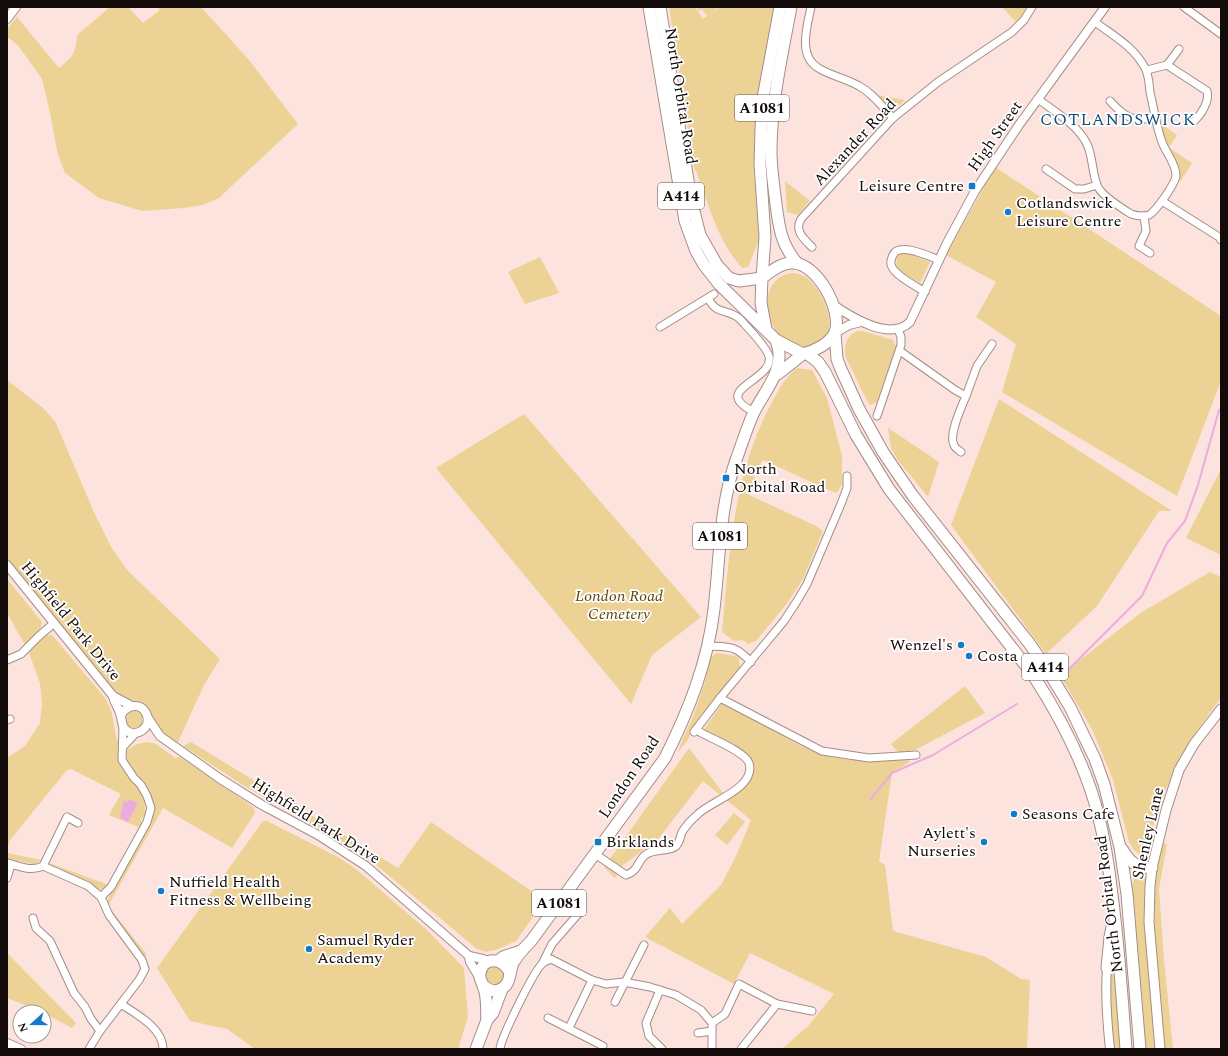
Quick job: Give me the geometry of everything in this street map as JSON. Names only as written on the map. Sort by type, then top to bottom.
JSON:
[{"type":"main road","name":"North Orbital Road","points":[[650,7],[685,221],[690,237],[696,251],[710,274],[766,329]]},
{"type":"main road","name":"North Orbital Road","points":[[660,7],[691,199],[700,234],[717,265],[729,278],[739,282],[762,278]]},
{"type":"main road","name":"A1081","points":[[762,278],[766,237],[760,164],[763,98],[780,7]]},
{"type":"main road","name":"A1081","points":[[791,7],[778,75],[773,113],[771,153],[780,234],[786,249],[797,263]]},
{"type":"main road","points":[[797,263],[808,268],[815,274],[825,287],[832,304],[836,321],[835,333],[824,345],[804,354],[776,340],[766,329],[761,303],[762,278],[777,268],[788,264],[797,263]]},
{"type":"main road","name":"North Orbital Road","points":[[835,333],[837,359],[840,367],[859,409],[882,452],[913,496],[1029,643],[1054,679],[1087,741],[1104,784],[1120,847],[1127,894],[1140,1049]]},
{"type":"main road","name":"London Road","points":[[476,1049],[487,1020],[493,1013],[502,989],[509,980],[512,966],[521,951],[531,940],[665,758],[682,724],[697,685],[708,646],[714,609],[718,550],[724,507],[734,465],[754,412],[776,375],[780,353],[776,340]]},
{"type":"main road","name":"North Orbital Road","points":[[804,354],[818,362],[825,372],[856,435],[889,489],[1033,675],[1051,704],[1077,755],[1088,781],[1098,815],[1108,859],[1115,916],[1126,1049]]},
{"type":"main road","name":"London Road","points":[[776,375],[804,354]]},
{"type":"main road","name":"Shenley Lane","points":[[1160,1049],[1149,922],[1152,868],[1166,810],[1179,770],[1194,744],[1221,709]]},
{"type":"main road","points":[[1120,847],[1128,859],[1141,868],[1152,868]]},
{"type":"main road","points":[[1127,894],[1131,875],[1141,868]]},
{"type":"main road","points":[[1107,968],[1110,937],[1115,916]]},
{"type":"main road","points":[[502,989],[496,991],[491,990],[482,982],[481,969],[503,956],[521,951]]},
{"type":"main road","points":[[493,962],[506,966],[510,974]]},
{"type":"main road","name":"London Road","points":[[482,982],[487,1020]]},
{"type":"street","points":[[7,19],[16,7]]},
{"type":"street","points":[[811,7],[805,44],[806,52],[811,62],[819,69],[865,89],[893,118]]},
{"type":"street","name":"Alexander Road","points":[[812,247],[801,235],[798,229],[798,223],[893,118],[938,82],[1012,32],[1024,20],[1032,7]]},
{"type":"street","name":"High Street","points":[[898,329],[910,322],[974,191],[1106,7]]},
{"type":"street","points":[[1184,7],[1221,34]]},
{"type":"street","points":[[1038,100],[1061,116],[1082,136],[1089,151],[1097,185],[1101,192],[1129,213],[1135,215],[1144,216],[1150,214],[1162,201],[1176,179],[1176,172],[1162,143],[1155,118],[1147,70],[1131,48],[1095,22]]},
{"type":"street","points":[[1147,70],[1167,65],[1179,49]]},
{"type":"street","points":[[1167,65],[1203,88],[1208,94],[1200,116],[1194,121]]},
{"type":"street","points":[[1110,101],[1114,106],[1133,118],[1155,118]]},
{"type":"street","points":[[1046,169],[1075,189],[1084,189],[1097,185]]},
{"type":"street","points":[[1162,201],[1221,240]]},
{"type":"street","points":[[1144,216],[1146,231],[1139,246],[1150,253]]},
{"type":"street","points":[[925,292],[894,270],[891,263],[892,255],[897,250],[906,249],[939,260]]},
{"type":"street","points":[[660,327],[697,303],[711,296],[714,308],[736,315],[768,355],[769,364],[767,368],[742,387],[738,393],[738,397],[742,405],[754,412]]},
{"type":"street","points":[[832,304],[861,322],[886,330],[898,329],[902,341],[900,351],[878,416]]},
{"type":"street","points":[[835,333],[847,326],[861,322]]},
{"type":"street","points":[[961,452],[953,444],[954,429],[977,366],[992,344]]},
{"type":"street","points":[[900,351],[955,390],[966,396]]},
{"type":"street","points":[[595,854],[626,875],[632,873],[645,855],[657,850],[671,849],[676,846],[682,832],[697,814],[742,786],[749,774],[749,762],[741,754],[695,731],[793,608],[807,584],[842,504],[847,488],[847,476]]},
{"type":"street","name":"Highfield Park Drive","points":[[7,565],[114,696],[132,706],[141,708],[146,713],[160,736],[197,763],[262,805],[318,835],[353,857],[378,875],[469,956],[493,962]]},
{"type":"street","points":[[7,660],[22,654],[54,623]]},
{"type":"street","points":[[708,646],[736,649],[751,662]]},
{"type":"street","name":"Highfield Park Drive","points":[[114,696],[114,701],[121,715],[123,726],[126,730],[160,736]]},
{"type":"street","points":[[720,698],[822,751],[869,758],[916,755]]},
{"type":"street","points":[[121,715],[126,709],[132,706]]},
{"type":"street","points":[[123,747],[138,733],[146,728],[148,718]]},
{"type":"street","points":[[101,897],[111,887],[147,822],[151,808],[141,785],[124,764],[121,755],[123,747],[123,726]]},
{"type":"street","points":[[7,878],[9,863],[30,869],[43,866],[67,817],[78,823]]},
{"type":"street","points":[[43,866],[88,886],[101,897],[108,915],[144,965],[144,972],[134,988],[100,1031],[89,1049]]},
{"type":"street","points":[[500,1049],[517,1008],[536,971],[543,962],[552,944],[579,912]]},
{"type":"street","points":[[33,918],[36,928],[50,941],[74,992],[100,1031]]},
{"type":"street","points":[[615,1002],[644,944]]},
{"type":"street","name":"Highfield Park Drive","points":[[469,956],[470,962],[482,982]]},
{"type":"street","points":[[543,962],[551,960],[592,980],[606,984],[624,982],[650,987],[676,995],[701,1010],[712,1023],[712,1049]]},
{"type":"street","points":[[1107,968],[1107,1025],[1110,1049]]},
{"type":"street","points":[[569,1028],[592,980]]},
{"type":"street","points":[[712,1023],[725,1014],[740,984],[777,1004],[812,1011]]},
{"type":"street","points":[[660,990],[646,1023],[649,1036],[662,1049]]},
{"type":"street","points":[[121,1004],[150,1024],[163,1044],[163,1049]]},
{"type":"street","points":[[741,1049],[777,1004]]},
{"type":"street","points":[[548,1018],[603,1046]]},
{"type":"street","points":[[698,1033],[712,1031]]},
{"type":"street","points":[[7,1043],[21,1049]]},
{"type":"green space","points":[[110,7],[128,7],[143,23],[160,10],[157,7],[201,7],[249,60],[298,124],[219,198],[203,205],[142,211],[99,198],[65,173],[58,155],[42,79],[18,45],[7,37],[7,29],[17,17],[59,68],[68,61],[73,54],[76,46],[77,35]]},
{"type":"green space","points":[[669,7],[695,7],[703,19],[707,16],[702,9],[699,11],[697,7],[719,7],[710,14],[721,7],[732,7],[733,9],[737,7],[775,7],[758,104],[754,144],[754,174],[759,214],[759,240],[748,267],[742,268],[730,253],[713,219],[694,167]]},
{"type":"green space","points":[[1002,7],[1026,7],[1023,14],[1016,22]]},
{"type":"green space","points":[[877,95],[905,100],[897,107],[891,108]]},
{"type":"green space","points":[[1160,123],[1177,135],[1170,146],[1167,145]]},
{"type":"green space","points":[[1168,147],[1192,163],[1180,182],[1179,168]]},
{"type":"green space","points":[[995,167],[1221,316],[1221,381],[1177,496],[1002,392],[1016,344],[976,317],[996,282],[946,255]]},
{"type":"green space","points":[[785,181],[810,201],[798,215],[787,212]]},
{"type":"green space","points":[[901,251],[930,262],[920,283],[896,269],[897,258]]},
{"type":"green space","points":[[540,257],[559,293],[525,304],[508,272]]},
{"type":"green space","points":[[794,273],[805,276],[817,288],[828,313],[829,329],[826,336],[822,341],[811,348],[789,342],[781,336],[773,325],[769,315],[767,306],[771,288],[776,280],[784,275]]},
{"type":"green space","points":[[857,331],[863,331],[893,340],[896,347],[877,402],[870,405],[848,363],[845,352],[848,339]]},
{"type":"green space","points":[[797,368],[812,370],[827,398],[842,456],[842,484],[837,493],[763,460],[753,477],[756,479],[749,495],[816,526],[823,531],[803,579],[788,602],[756,641],[748,644],[743,640],[734,641],[722,632],[734,518],[747,463],[756,436],[780,388]]},
{"type":"green space","points":[[7,380],[43,408],[55,421],[93,510],[111,547],[128,571],[220,659],[204,685],[178,742],[174,743],[161,732],[146,706],[140,702],[126,699],[115,691],[7,560]]},
{"type":"green space","points":[[999,399],[1172,511],[1159,511],[1097,606],[1046,654],[951,525]]},
{"type":"green space","name":"London Road Cemetery","points":[[524,414],[701,617],[652,655],[631,704],[436,468]]},
{"type":"green space","points":[[888,428],[939,462],[928,497],[897,459],[891,448]]},
{"type":"green space","points":[[1221,469],[1221,555],[1186,538]]},
{"type":"green space","points":[[1210,572],[1221,577],[1221,698],[1195,734],[1180,759],[1160,805],[1146,852],[1139,854],[1134,850],[1129,842],[1113,780],[1092,729],[1061,677],[1080,660],[1142,612]]},
{"type":"green space","points":[[7,579],[42,622],[40,630],[25,645],[7,613]]},
{"type":"green space","points":[[47,635],[52,635],[105,698],[111,710],[117,741],[120,741],[119,761],[126,774],[141,789],[144,801],[145,816],[141,819],[141,828],[109,815],[121,794],[71,769],[67,770],[10,840],[7,849],[7,758],[25,746],[40,723],[42,704],[40,683],[29,653],[37,643]]},
{"type":"green space","points":[[717,653],[739,657],[740,668],[699,718],[687,741],[678,752],[697,707],[711,657]]},
{"type":"green space","points":[[965,686],[985,713],[915,750],[899,753],[891,744]]},
{"type":"green space","points":[[723,702],[801,746],[825,756],[850,760],[888,760],[908,758],[910,762],[892,773],[879,861],[885,865],[893,931],[986,957],[1021,979],[1030,980],[1027,1049],[782,1049],[808,1026],[834,994],[750,953],[734,984],[645,937],[670,908],[682,924],[721,885],[736,856],[751,820],[703,781],[659,838],[622,866],[615,878],[604,867],[689,748],[723,793],[730,798],[745,787],[752,777],[753,767],[750,759],[733,745],[703,731]]},
{"type":"green space","points":[[131,711],[139,711],[144,716],[142,727],[139,729],[131,729],[126,724],[126,716]]},
{"type":"green space","points":[[147,742],[156,744],[175,758],[180,757],[253,807],[255,813],[232,848],[163,808],[108,906],[147,955],[143,957],[106,905],[112,890],[150,821],[151,798],[144,781],[132,771],[127,762],[127,750],[137,744]]},
{"type":"green space","points":[[191,742],[398,868],[431,822],[543,899],[542,904],[516,941],[498,949],[486,952],[477,949],[358,851],[243,785],[183,746]]},
{"type":"green space","points":[[734,813],[745,822],[727,845],[715,835]]},
{"type":"green space","name":"Samuel Ryder Academy","points":[[263,821],[267,821],[338,857],[356,869],[428,931],[464,968],[468,1017],[458,1049],[255,1049],[227,1029],[190,1021],[157,968]]},
{"type":"green space","points":[[1163,843],[1167,844],[1159,889],[1164,960],[1173,1049],[1164,1049],[1155,959],[1155,879]]},
{"type":"green space","points":[[7,853],[41,860],[35,864],[7,859]]},
{"type":"green space","points":[[49,863],[109,885],[103,889],[97,889],[77,877],[50,867]]},
{"type":"green space","points":[[1141,874],[1146,879],[1144,905],[1145,922],[1157,1049],[1146,1049],[1132,888],[1134,876]]},
{"type":"green space","points":[[7,953],[76,1023],[72,1028],[52,1017],[52,1004],[23,1004],[7,998]]},
{"type":"green space","points":[[1110,962],[1114,962],[1121,1049],[1112,1049],[1109,1014]]},
{"type":"green space","points":[[489,966],[503,968],[505,978],[499,985],[492,986],[486,982],[484,971]]},
{"type":"shaded area","points":[[129,799],[138,803],[128,822],[120,818],[124,800],[128,802]]},
{"type":"waterway","points":[[1064,674],[1142,596],[1167,543],[1185,521],[1198,485],[1219,410]]},
{"type":"waterway","points":[[870,800],[892,773],[933,755],[1017,704]]},
{"type":"place","name":"Leisure Centre","points":[[972,186]]},
{"type":"place","name":"Cotlandswick Leisure Centre","points":[[1008,212]]},
{"type":"place","name":"North Orbital Road","points":[[726,478]]},
{"type":"place","name":"Wenzel's","points":[[961,645]]},
{"type":"place","name":"Costa","points":[[969,656]]},
{"type":"place","name":"Seasons Cafe","points":[[1014,814]]},
{"type":"place","name":"Birklands","points":[[598,842]]},
{"type":"place","name":"Aylett's Nurseries","points":[[984,842]]},
{"type":"place","name":"Nuffield Health Fitness & Wellbeing","points":[[161,891]]},
{"type":"place","name":"Samuel Ryder Academy","points":[[309,949]]},
{"type":"district","name":"COTLANDSWICK","points":[[1118,120]]}]
